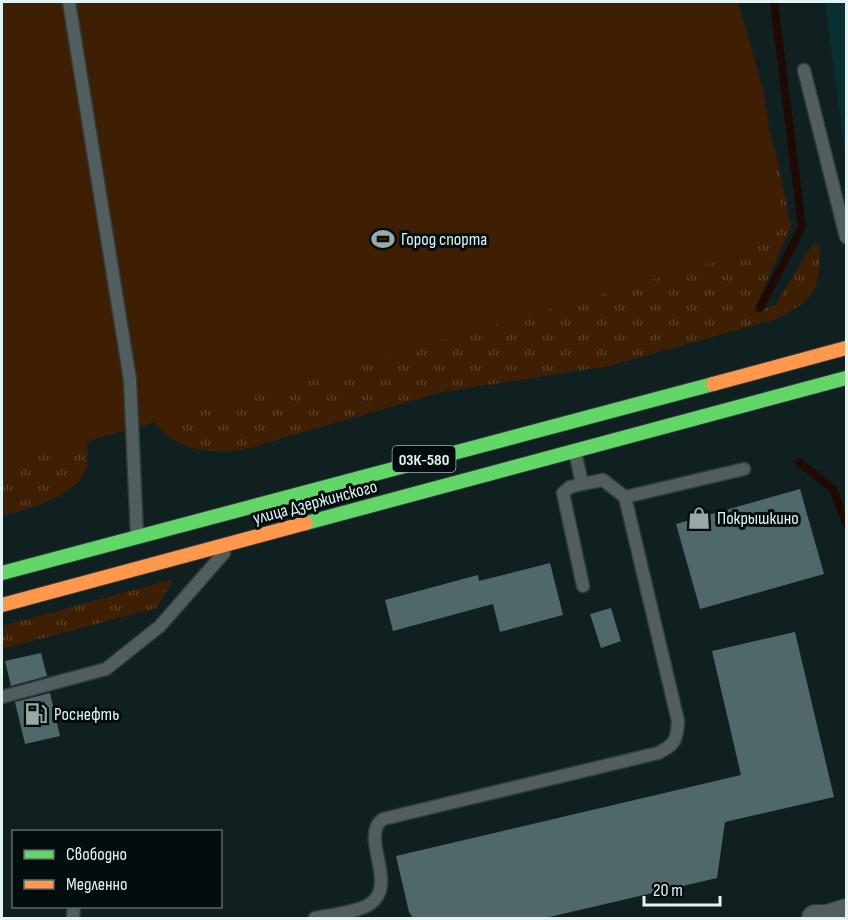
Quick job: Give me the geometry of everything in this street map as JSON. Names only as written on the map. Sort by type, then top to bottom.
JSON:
[{"type":"main road","name":"улица Дзержинского","points":[[2,605],[138,552],[846,348]]},
{"type":"main road","name":"улица Дзержинского","points":[[2,573],[138,552],[232,543],[846,378]]},
{"type":"lane","points":[[69,2],[130,380],[138,552]]},
{"type":"lane","points":[[804,70],[846,237]]},
{"type":"lane","points":[[574,450],[582,484]]},
{"type":"lane","points":[[625,497],[744,469]]},
{"type":"lane","points":[[315,918],[364,907],[373,902],[381,877],[375,842],[376,827],[383,819],[658,753],[670,747],[677,736],[678,721],[625,497],[603,480],[566,489],[563,493],[583,586]]},
{"type":"lane","points":[[2,697],[106,669],[160,626],[232,543]]},
{"type":"shaded area","points":[[825,2],[846,2],[846,159]]},
{"type":"green space","name":"Город спорта","points":[[2,2],[738,2],[763,89],[784,224],[746,253],[2,466]]},
{"type":"green space","points":[[736,2],[779,167],[791,226],[753,313],[775,305],[813,244],[819,245],[820,260],[817,282],[808,299],[800,305],[776,319],[609,366],[442,392],[242,450],[216,451],[189,447],[166,435],[157,426],[150,414]]},
{"type":"green space","points":[[80,409],[88,451],[83,476],[75,485],[52,500],[2,516],[2,423]]},
{"type":"green space","points":[[174,579],[156,608],[2,649],[2,626]]},
{"type":"building","points":[[800,489],[824,574],[700,609],[676,524]]},
{"type":"building","points":[[550,563],[563,615],[500,632],[493,604],[393,631],[385,600],[478,575],[479,581]]},
{"type":"building","points":[[611,608],[621,641],[601,648],[590,614]]},
{"type":"building","points":[[795,632],[834,797],[725,822],[717,878],[545,918],[413,918],[409,912],[396,856],[741,775],[712,651]]},
{"type":"building","points":[[41,653],[47,676],[11,686],[5,661]]},
{"type":"building","points":[[50,693],[60,736],[25,744],[15,702]]},
{"type":"waterway","points":[[760,308],[802,227],[774,2]]},
{"type":"waterway","points":[[799,462],[833,489],[846,523]]},
{"type":"traffic: fast","points":[[306,523],[846,378]]},
{"type":"traffic: fast","points":[[2,573],[713,384]]},
{"type":"traffic: slow","points":[[713,384],[846,348]]},
{"type":"traffic: slow","points":[[2,605],[306,523]]},
{"type":"place","name":"Город спорта","points":[[383,239]]},
{"type":"place","name":"Покрышкино","points":[[699,518]]},
{"type":"place","name":"Роснефть","points":[[36,714]]}]
